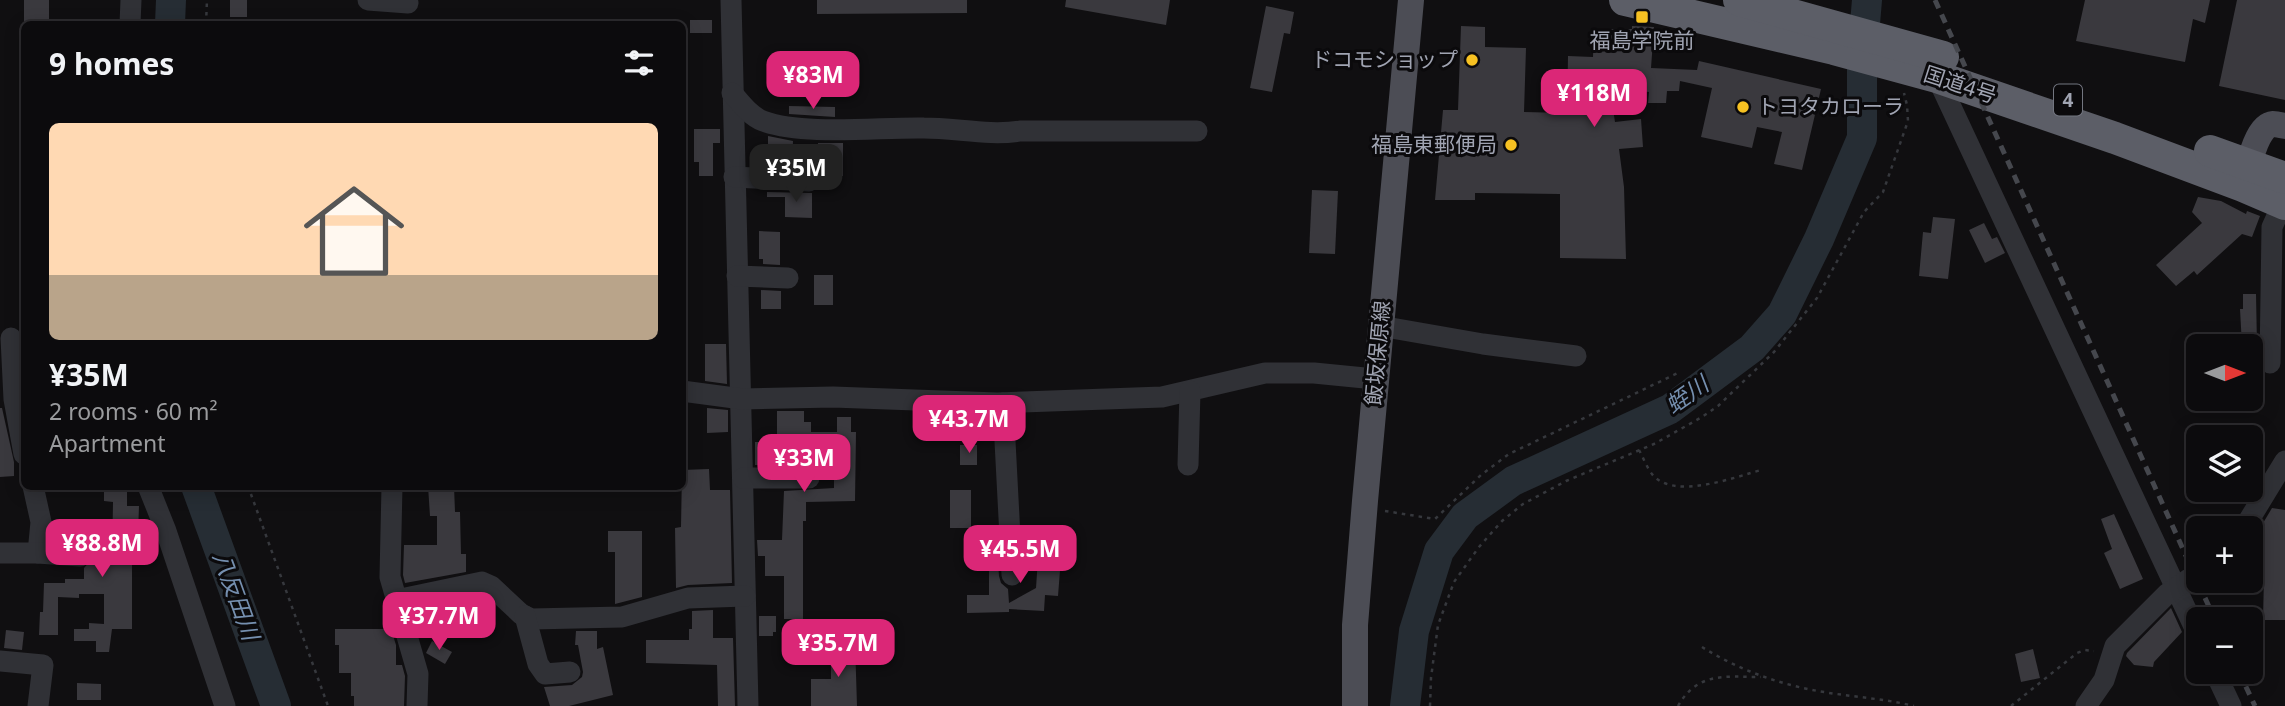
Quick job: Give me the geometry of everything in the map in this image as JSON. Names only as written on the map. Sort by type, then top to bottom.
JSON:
[{"type":"highway","name":"国道4号","points":[[1625,0],[1838,38]]},
{"type":"highway","name":"国道4号","points":[[1739,0],[1838,38],[1883,51],[1991,72],[2246,176],[2284,195]]},
{"type":"highway","name":"国道4号","points":[[1883,51],[1937,76],[2115,138],[2246,176]]},
{"type":"main road","name":"飯坂保原線","points":[[1354,706],[1355,625],[1364,508],[1411,0]]},
{"type":"main road","points":[[2246,176],[2263,128],[2272,124],[2285,126]]},
{"type":"street","points":[[130,21],[131,0]]},
{"type":"street","points":[[368,0],[408,1],[407,21]]},
{"type":"street","points":[[731,0],[748,706]]},
{"type":"street","points":[[1937,76],[2030,280],[2183,584],[2190,607]]},
{"type":"street","points":[[732,93],[755,118],[809,128],[959,129],[1002,134],[1020,131],[1197,131]]},
{"type":"street","points":[[734,177],[810,181]]},
{"type":"street","points":[[2270,363],[2272,227],[2284,195]]},
{"type":"street","points":[[737,276],[788,278]]},
{"type":"street","points":[[1380,326],[1483,344],[1576,355]]},
{"type":"street","points":[[12,337],[14,399],[21,438]]},
{"type":"street","points":[[686,392],[742,399],[833,397],[1003,403],[1162,397],[1265,373],[1314,373],[1375,379]]},
{"type":"street","points":[[1188,465],[1191,391]]},
{"type":"street","points":[[1003,403],[1012,575]]},
{"type":"street","points":[[2251,516],[2285,461]]},
{"type":"street","points":[[743,478],[809,478]]},
{"type":"street","points":[[34,490],[41,522],[38,553]]},
{"type":"street","points":[[150,490],[225,706]]},
{"type":"street","points":[[392,490],[390,577],[418,674],[417,706]]},
{"type":"street","points":[[0,553],[80,556]]},
{"type":"street","points":[[396,600],[482,582],[491,586],[531,619],[622,617],[688,598],[745,596]]},
{"type":"street","points":[[2086,706],[2104,680],[2115,646],[2167,594],[2183,584]]},
{"type":"street","points":[[525,616],[538,664],[545,674],[570,672]]},
{"type":"street","points":[[0,661],[43,665],[38,706]]},
{"type":"street","points":[[2221,684],[2231,706]]},
{"type":"path","points":[[206,21],[207,0]]},
{"type":"path","points":[[1430,706],[1438,625],[1454,582],[1479,547],[1523,504],[1566,481],[1640,450],[1702,417],[1774,352],[1817,298],[1864,212],[1883,192],[1908,121],[1908,105],[1904,93]]},
{"type":"path","points":[[1364,508],[1435,519],[1509,454],[1680,372]]},
{"type":"path","points":[[1640,450],[1652,475],[1662,482],[1678,485],[1707,485],[1761,470]]},
{"type":"path","points":[[249,490],[328,706]]},
{"type":"path","points":[[1702,648],[1765,677],[1817,691],[1889,700],[1914,706]]},
{"type":"path","points":[[2011,706],[2077,653],[2085,650],[2111,654]]},
{"type":"path","points":[[1678,706],[1687,693],[1707,678],[1765,677]]},
{"type":"building","points":[[24,0],[49,0],[49,21],[24,21]]},
{"type":"building","points":[[230,0],[247,0],[247,17],[230,17]]},
{"type":"building","points":[[817,0],[967,0],[967,13],[817,14]]},
{"type":"building","points":[[1066,0],[1170,0],[1166,25],[1065,7]]},
{"type":"building","points":[[2085,0],[2210,0],[2205,23],[2193,19],[2185,62],[2076,41]]},
{"type":"building","points":[[2237,0],[2285,0],[2285,100],[2219,86]]},
{"type":"building","points":[[1266,6],[1294,12],[1290,34],[1284,33],[1272,92],[1250,88]]},
{"type":"building","points":[[690,20],[712,20],[712,33],[690,33]]},
{"type":"building","points":[[1461,26],[1485,27],[1485,47],[1526,48],[1524,112],[1567,113],[1568,56],[1593,57],[1594,29],[1632,29],[1632,26],[1654,27],[1651,68],[1697,70],[1699,61],[1821,89],[1802,170],[1774,164],[1782,132],[1757,127],[1752,148],[1701,137],[1712,88],[1680,81],[1679,91],[1667,91],[1666,103],[1648,103],[1649,92],[1610,89],[1615,122],[1641,119],[1643,147],[1619,149],[1624,187],[1626,259],[1560,258],[1560,194],[1475,193],[1475,200],[1435,200],[1443,110],[1458,110]]},
{"type":"building","points":[[789,106],[835,107],[835,117],[789,114]]},
{"type":"building","points":[[694,129],[720,129],[720,143],[713,143],[713,176],[699,176],[699,162],[694,162]]},
{"type":"building","points":[[768,136],[793,141],[792,167],[768,166]]},
{"type":"building","points":[[818,143],[843,143],[843,176],[821,176],[818,171]]},
{"type":"building","points":[[1312,190],[1338,191],[1335,254],[1309,253]]},
{"type":"building","points":[[767,192],[812,193],[812,218],[785,217],[785,197],[767,197]]},
{"type":"building","points":[[2198,197],[2221,201],[2246,214],[2247,211],[2260,216],[2252,237],[2242,234],[2197,275],[2194,271],[2176,286],[2156,265],[2202,223],[2192,212]]},
{"type":"building","points":[[1933,217],[1955,219],[1948,279],[1919,276],[1923,232],[1931,233]]},
{"type":"building","points":[[1984,223],[1992,239],[1997,237],[2005,253],[1985,263],[1969,230]]},
{"type":"building","points":[[759,231],[780,232],[780,265],[763,264],[763,259],[759,259]]},
{"type":"building","points":[[814,275],[833,275],[833,305],[814,305]]},
{"type":"building","points":[[761,290],[781,291],[781,309],[761,309]]},
{"type":"building","points":[[2243,294],[2256,294],[2257,334],[2241,334],[2240,309],[2243,309]]},
{"type":"building","points":[[705,344],[726,344],[727,384],[705,381]]},
{"type":"building","points":[[0,408],[14,462],[14,476],[0,477]]},
{"type":"building","points":[[707,408],[728,410],[728,432],[707,433]]},
{"type":"building","points":[[777,411],[804,411],[804,422],[811,422],[811,432],[837,432],[837,417],[851,417],[851,432],[856,432],[855,501],[806,502],[806,521],[803,521],[803,619],[784,619],[784,576],[765,576],[765,556],[758,556],[757,540],[782,540],[784,491],[834,488],[834,460],[808,460],[808,465],[755,465],[755,442],[777,442]]},
{"type":"building","points":[[960,445],[977,445],[977,465],[960,465]]},
{"type":"building","points":[[709,469],[710,490],[730,490],[732,583],[676,588],[675,528],[681,527],[682,490],[686,490],[686,470]]},
{"type":"building","points":[[104,490],[127,490],[127,506],[139,506],[137,563],[132,563],[132,629],[112,629],[109,652],[96,652],[96,641],[74,641],[74,629],[89,629],[89,623],[104,624],[104,594],[79,594],[79,598],[58,597],[58,635],[39,635],[40,612],[43,612],[44,583],[84,579],[84,568],[92,559],[112,560],[113,502],[104,501]]},
{"type":"building","points":[[428,490],[454,490],[455,512],[460,512],[461,554],[466,554],[466,572],[405,583],[404,545],[437,545],[437,516],[430,516]]},
{"type":"building","points":[[950,490],[971,490],[971,528],[950,528]]},
{"type":"building","points":[[2272,508],[2285,510],[2285,620],[2263,620],[2263,523]]},
{"type":"building","points":[[2114,514],[2143,579],[2120,589],[2104,553],[2112,549],[2101,519]]},
{"type":"building","points":[[608,531],[642,531],[642,597],[615,604],[615,552],[608,552]]},
{"type":"building","points":[[1039,543],[1062,545],[1058,596],[1045,595],[1044,611],[1009,609],[1009,612],[967,613],[967,595],[989,595],[989,548],[997,548],[999,576],[1001,583],[1008,589],[1009,603],[1036,588]]},
{"type":"building","points":[[2171,608],[2182,632],[2154,662],[2153,667],[2134,665],[2126,656],[2127,653]]},
{"type":"building","points":[[713,610],[713,638],[733,638],[735,706],[718,706],[717,665],[646,663],[646,640],[689,640],[692,611]]},
{"type":"building","points":[[759,616],[776,616],[776,632],[773,632],[773,636],[759,636]]},
{"type":"building","points":[[335,629],[391,629],[396,645],[396,665],[402,665],[405,676],[404,706],[354,706],[351,673],[339,673],[339,645],[335,645]]},
{"type":"building","points":[[6,630],[24,632],[22,650],[4,648]]},
{"type":"building","points":[[576,631],[597,631],[597,649],[603,647],[613,695],[569,706],[550,706],[544,687],[572,685],[582,677],[578,645],[575,645]]},
{"type":"building","points":[[432,641],[452,652],[445,664],[426,653]]},
{"type":"building","points":[[831,642],[855,642],[857,706],[811,706],[811,679],[831,679]]},
{"type":"building","points":[[2033,649],[2040,678],[2021,682],[2015,654]]},
{"type":"building","points":[[77,683],[101,684],[101,700],[77,700]]},
{"type":"waterway","name":"八反田川","points":[[170,21],[171,0]]},
{"type":"waterway","name":"蛭川","points":[[1405,706],[1414,631],[1439,551],[1465,516],[1513,481],[1670,409],[1752,348],[1782,314],[1819,239],[1862,138],[1862,59],[1867,0]]},
{"type":"waterway","name":"八反田川","points":[[197,490],[276,706]]},
{"type":"railway","points":[[1935,0],[2209,607]]},
{"type":"railway","points":[[2245,684],[2255,706]]},
{"type":"place","name":"福島学院前","points":[[1642,17]]},
{"type":"place","name":"ドコモショップ","points":[[1472,60]]},
{"type":"place","name":"トヨタカローラ","points":[[1743,107]]},
{"type":"place","name":"福島東郵便局","points":[[1511,145]]}]
